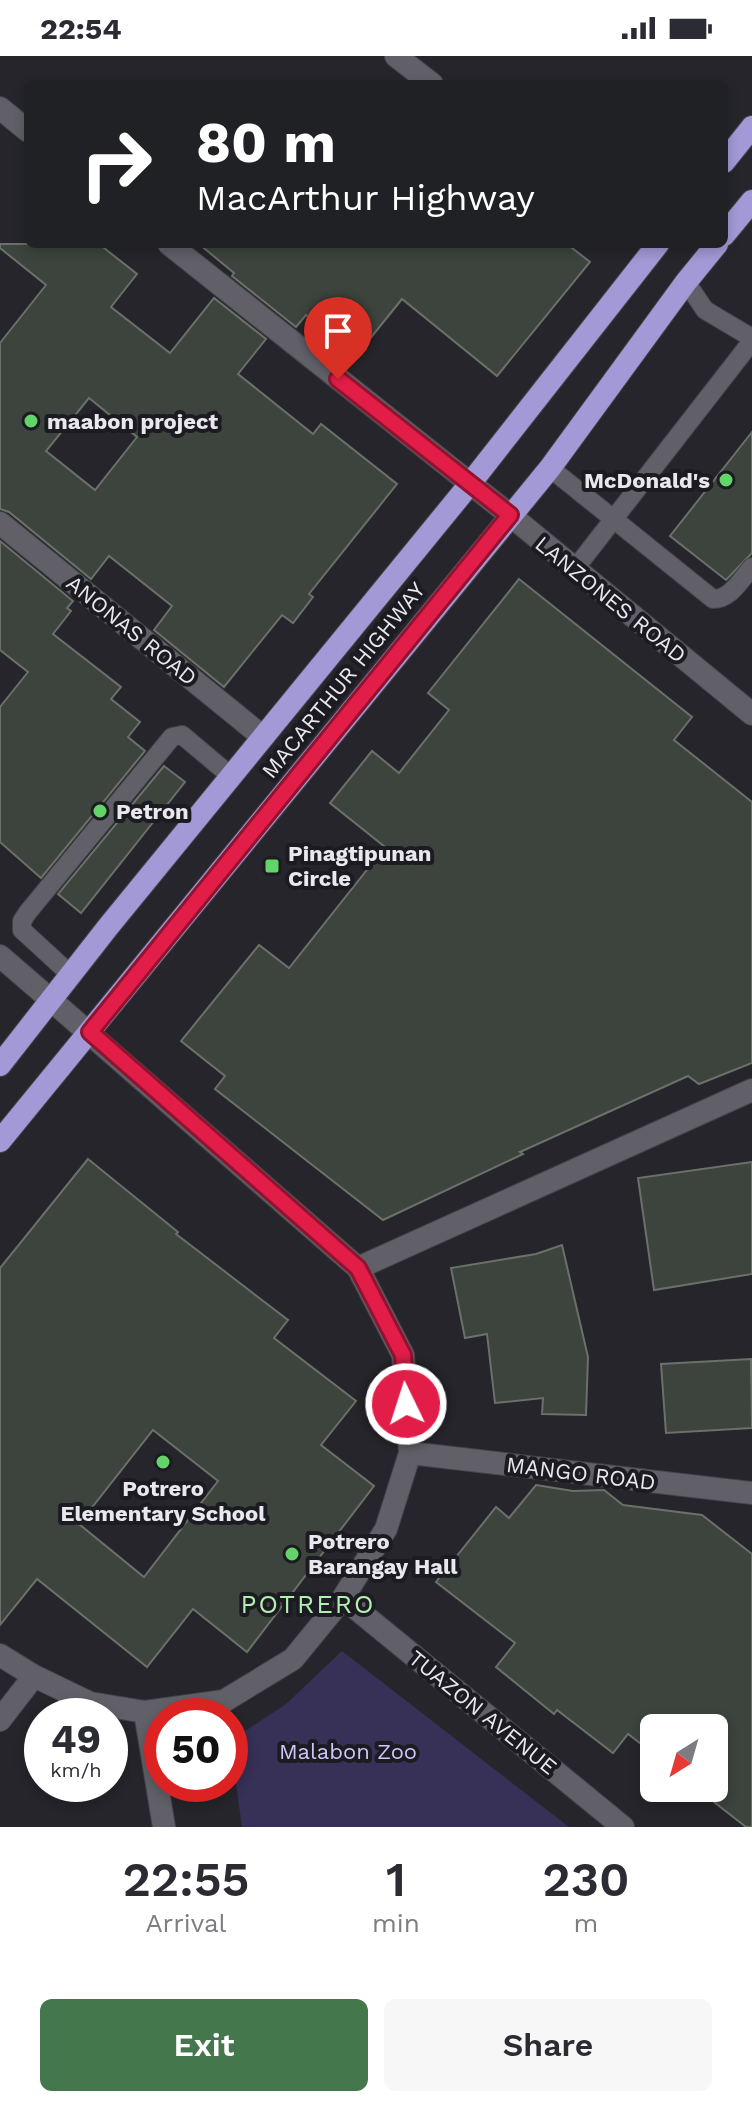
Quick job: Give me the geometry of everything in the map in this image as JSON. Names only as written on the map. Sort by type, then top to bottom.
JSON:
[{"type":"highway","points":[[728,157],[752,127]]},
{"type":"highway","points":[[728,230],[752,201]]},
{"type":"highway","name":"MACARTHUR HIGHWAY","points":[[0,1065],[469,485],[649,248]]},
{"type":"highway","name":"MACARTHUR HIGHWAY","points":[[0,1141],[550,468],[714,248]]},
{"type":"street","points":[[396,56],[427,80]]},
{"type":"street","points":[[0,108],[24,128]]},
{"type":"street","name":"LANZONES ROAD","points":[[174,248],[510,515],[752,714]]},
{"type":"street","name":"ANONAS ROAD","points":[[0,523],[263,737]]},
{"type":"street","points":[[0,956],[358,1268],[403,1355],[410,1453],[386,1529],[343,1598],[293,1659],[229,1698]]},
{"type":"street","points":[[358,1268],[752,1090]]},
{"type":"street","name":"MANGO ROAD","points":[[410,1453],[752,1493]]},
{"type":"street","name":"TUAZON AVENUE","points":[[343,1598],[623,1827]]},
{"type":"street","points":[[0,1655],[34,1676],[90,1703],[144,1712]]},
{"type":"street","points":[[0,1720],[34,1676]]},
{"type":"street","points":[[160,1802],[164,1827]]},
{"type":"lane","points":[[574,570],[752,340],[705,310],[686,282]]},
{"type":"lane","points":[[550,468],[713,599],[722,599],[731,592],[752,567]]},
{"type":"lane","points":[[71,975],[22,930],[22,921],[28,912],[172,737],[182,735],[232,777]]},
{"type":"green space","name":"Malabon Zoo","points":[[342,1651],[569,1827],[242,1827],[239,1802],[248,1802],[248,1729],[286,1704]]},
{"type":"building","points":[[0,244],[24,244],[24,248],[104,248],[137,274],[111,307],[170,353],[214,298],[266,339],[238,374],[313,434],[321,424],[397,484],[309,594],[313,597],[293,623],[282,615],[224,687],[154,630],[172,606],[109,556],[91,579],[9,512],[0,509],[0,343],[46,285],[0,248]],"holes":[[[89,398],[137,437],[95,490],[46,451]]]},
{"type":"building","points":[[204,248],[572,248],[590,262],[497,376],[402,299],[356,356],[306,315],[296,327],[232,276],[234,273]]},
{"type":"building","points":[[752,432],[752,553],[726,580],[670,536]]},
{"type":"building","points":[[0,541],[73,601],[67,608],[71,611],[53,634],[121,687],[111,699],[140,722],[128,737],[145,751],[41,878],[0,842],[0,707],[28,672],[0,650]]},
{"type":"building","points":[[519,579],[692,717],[674,740],[752,802],[752,1063],[699,1084],[688,1076],[520,1152],[523,1154],[383,1220],[215,1089],[225,1076],[181,1041],[259,945],[289,968],[385,847],[330,803],[372,751],[399,773],[449,710],[428,693]]},
{"type":"building","points":[[164,766],[185,782],[81,913],[58,894]]},
{"type":"building","name":"Potrero Elementary School","points":[[88,1159],[178,1232],[176,1234],[288,1320],[274,1338],[356,1401],[321,1445],[374,1486],[247,1652],[193,1609],[147,1667],[37,1579],[0,1625],[0,1268]],"holes":[[[153,1430],[218,1481],[144,1577],[79,1524]]]},
{"type":"building","points":[[752,1162],[752,1274],[654,1290],[638,1178]]},
{"type":"building","points":[[562,1245],[588,1357],[586,1415],[542,1414],[543,1398],[495,1403],[487,1334],[465,1338],[451,1268],[536,1254]]},
{"type":"building","points":[[751,1359],[752,1428],[666,1433],[661,1364]]},
{"type":"building","points":[[536,1485],[573,1491],[604,1490],[623,1505],[702,1515],[752,1554],[752,1827],[746,1827],[714,1802],[728,1802],[728,1714],[640,1714],[640,1743],[628,1734],[613,1753],[557,1710],[554,1714],[496,1667],[515,1643],[436,1582],[496,1507],[509,1518]]},
{"type":"place","name":"maabon project","points":[[31,421]]},
{"type":"place","name":"McDonald's","points":[[726,480]]},
{"type":"place","name":"Petron","points":[[100,811]]},
{"type":"place","name":"Pinagtipunan Circle","points":[[272,866]]},
{"type":"place","name":"Potrero Elementary School","points":[[163,1462]]},
{"type":"place","name":"Potrero Barangay Hall","points":[[292,1554]]},
{"type":"district","name":"POTRERO","points":[[308,1604]]},
{"type":"route","points":[[338,379],[510,515],[90,1032],[358,1268],[403,1355],[406,1404]]}]
